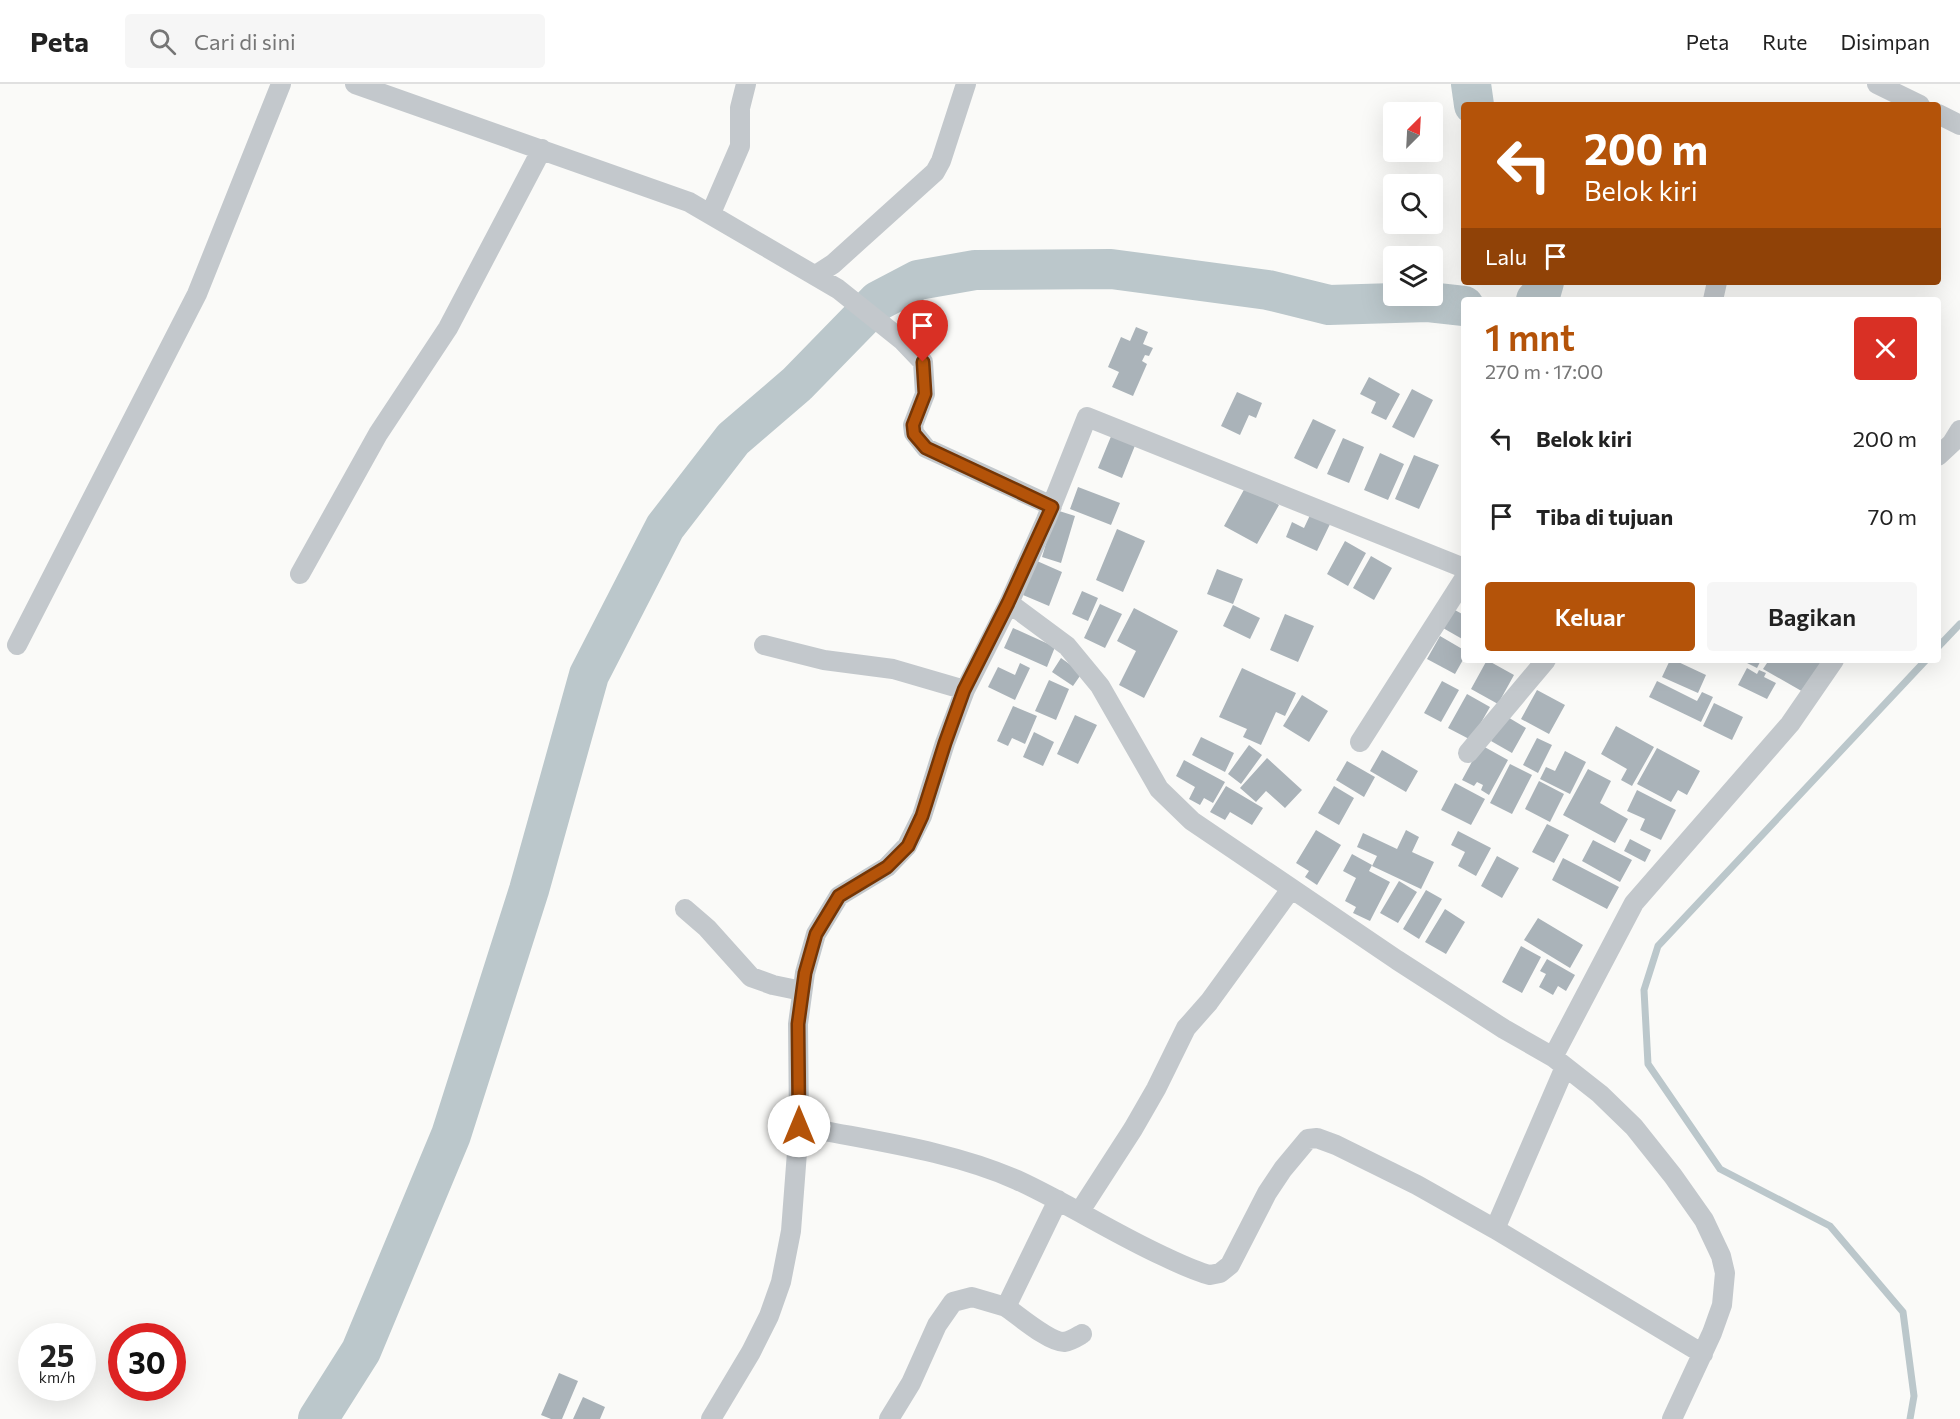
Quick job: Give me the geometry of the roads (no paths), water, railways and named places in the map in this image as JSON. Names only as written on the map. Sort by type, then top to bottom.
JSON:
[{"type":"street","points":[[17,645],[197,294],[281,84]]},
{"type":"street","points":[[355,84],[689,202],[816,275],[838,289],[903,341],[923,362],[925,394],[913,425],[914,434],[926,448],[1052,507]]},
{"type":"street","points":[[711,213],[740,146],[740,108],[746,84]]},
{"type":"street","points":[[816,275],[833,264],[935,171],[941,161],[966,84]]},
{"type":"street","points":[[1877,84],[1914,102]]},
{"type":"street","points":[[1941,116],[1960,125]]},
{"type":"street","points":[[300,574],[378,434],[448,328],[542,149]]},
{"type":"street","points":[[711,1419],[752,1352],[769,1316],[781,1282],[791,1231],[799,1126],[798,1024],[802,991],[816,934],[839,896],[887,867],[908,846],[922,816],[964,690],[1008,603],[1052,507],[1088,417],[1461,567]]},
{"type":"street","points":[[1941,453],[1952,443],[1960,430]]},
{"type":"street","points":[[1360,742],[1461,584]]},
{"type":"street","points":[[1008,603],[1067,646],[1100,686],[1159,789],[1192,821],[1504,1029],[1559,1062],[1600,1094],[1634,1127],[1704,1220],[1721,1256],[1725,1273],[1722,1305],[1703,1354],[1672,1419]]},
{"type":"street","points":[[764,645],[824,660],[893,669],[964,690]]},
{"type":"street","points":[[1468,753],[1543,663]]},
{"type":"street","points":[[1495,1229],[1559,1062],[1634,903],[1790,724],[1832,663]]},
{"type":"street","points":[[1080,1211],[1133,1129],[1186,1028],[1209,1002],[1291,889]]},
{"type":"street","points":[[685,909],[707,928],[751,977],[773,985],[802,991]]},
{"type":"street","points":[[799,1126],[955,1158],[1016,1180],[1080,1211],[1144,1247],[1202,1273],[1215,1275],[1225,1270],[1234,1259],[1267,1193],[1283,1169],[1308,1138],[1317,1138],[1417,1185],[1495,1229],[1573,1278],[1703,1354]]},
{"type":"street","points":[[1006,1307],[1058,1200]]},
{"type":"street","points":[[889,1419],[911,1383],[937,1325],[953,1302],[972,1297],[1006,1307],[1043,1333],[1059,1341],[1070,1341],[1082,1334]]},
{"type":"waterway","points":[[1471,84],[1474,102]]},
{"type":"waterway","points":[[318,1419],[361,1351],[451,1135],[529,890],[589,675],[665,527],[733,439],[797,384],[878,301],[918,280],[975,270],[1111,269],[1268,290],[1329,305],[1428,302],[1461,306]]},
{"type":"waterway","points":[[1539,297],[1543,285]]},
{"type":"waterway","points":[[1941,644],[1960,624]]},
{"type":"waterway","points":[[1910,1419],[1914,1396],[1903,1312],[1830,1226],[1720,1169],[1648,1064],[1644,990],[1658,946],[1923,663]]}]
